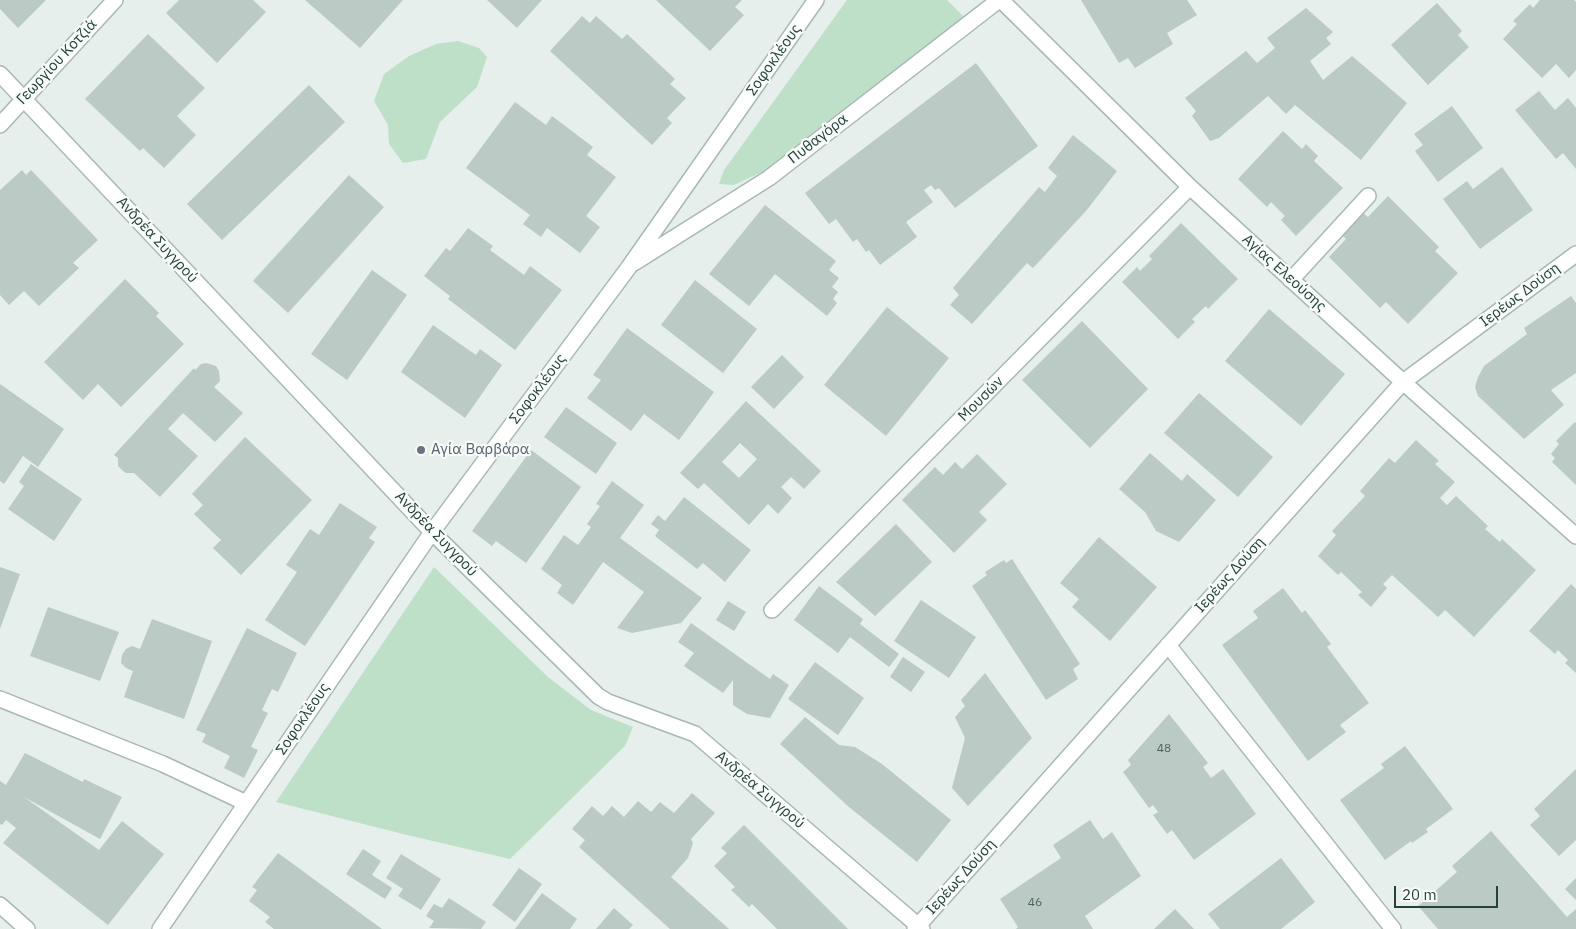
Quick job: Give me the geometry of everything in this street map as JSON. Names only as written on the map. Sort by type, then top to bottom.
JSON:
[{"type":"street","name":"Γεωργίου Κοτζιά","points":[[0,125],[115,0]]},
{"type":"street","name":"Σοφοκλέους","points":[[160,929],[432,532],[629,267],[816,0]]},
{"type":"street","name":"Πυθαγόρα","points":[[629,267],[769,178],[1000,0]]},
{"type":"street","name":"Αγίας Ελεούσης","points":[[1000,0],[1190,188],[1576,536]]},
{"type":"street","name":"Ανδρέα Συγγρού","points":[[0,74],[432,532],[598,696],[608,702],[695,734],[919,928]]},
{"type":"street","name":"Μουσών","points":[[772,610],[1190,188]]},
{"type":"street","points":[[1291,280],[1368,196]]},
{"type":"street","name":"Ιερέως Δούση","points":[[919,928],[1403,382],[1576,254]]},
{"type":"street","points":[[1168,645],[1393,929]]},
{"type":"street","points":[[0,699],[163,764],[246,802]]},
{"type":"street","points":[[0,905],[27,929]]},
{"type":"green space","points":[[847,0],[947,0],[964,17],[766,170],[734,185],[719,184],[724,170]]},
{"type":"green space","points":[[458,41],[479,48],[487,57],[477,87],[440,122],[426,159],[403,163],[389,144],[388,125],[374,101],[384,74],[409,56],[436,44]]},
{"type":"green space","points":[[434,567],[548,677],[591,710],[633,727],[625,746],[510,859],[276,802]]},
{"type":"building","points":[[0,0],[46,0],[18,28],[0,9]]},
{"type":"building","points":[[179,0],[253,0],[266,12],[217,63],[166,13]]},
{"type":"building","points":[[305,0],[403,0],[360,48]]},
{"type":"building","points":[[487,0],[542,0],[517,28]]},
{"type":"building","points":[[656,0],[742,0],[735,7],[744,15],[710,51]]},
{"type":"building","points":[[1081,0],[1187,0],[1197,15],[1167,33],[1173,44],[1135,68],[1128,58],[1119,63]]},
{"type":"building","points":[[1540,0],[1574,0],[1576,2],[1576,70],[1569,78],[1556,64],[1542,78],[1503,39],[1517,24],[1513,21],[1530,4],[1533,8]]},
{"type":"building","points":[[1437,3],[1462,31],[1458,35],[1469,47],[1428,85],[1391,45]]},
{"type":"building","points":[[1306,8],[1333,32],[1326,38],[1331,44],[1310,61],[1323,80],[1352,56],[1407,103],[1361,160],[1295,105],[1286,114],[1268,96],[1219,138],[1210,141],[1192,116],[1196,111],[1185,98],[1246,51],[1257,63],[1275,48],[1267,38]]},
{"type":"building","points":[[582,16],[590,23],[596,16],[622,39],[627,34],[675,79],[670,84],[686,98],[667,118],[672,123],[652,145],[550,51]]},
{"type":"building","points":[[148,34],[205,88],[177,116],[196,135],[164,168],[143,148],[140,151],[85,99]]},
{"type":"building","points":[[976,63],[1038,146],[955,208],[939,188],[935,190],[931,185],[924,190],[933,202],[906,222],[917,237],[880,265],[869,250],[866,252],[857,239],[853,242],[836,219],[829,224],[805,193]]},
{"type":"building","points":[[309,85],[345,122],[222,240],[187,204]]},
{"type":"building","points":[[1539,91],[1555,110],[1568,98],[1576,108],[1576,169],[1563,153],[1556,159],[1515,110]]},
{"type":"building","points":[[515,102],[546,125],[552,116],[593,147],[587,155],[616,177],[586,216],[600,227],[580,253],[547,228],[541,237],[523,224],[530,215],[466,168]]},
{"type":"building","points":[[1452,106],[1483,148],[1438,182],[1415,151],[1423,145],[1414,134]]},
{"type":"building","points":[[1283,131],[1302,149],[1306,144],[1318,156],[1314,161],[1343,188],[1296,236],[1281,220],[1285,216],[1271,202],[1267,207],[1238,179]]},
{"type":"building","points":[[1073,135],[1117,171],[1086,211],[1033,268],[1027,263],[972,324],[950,305],[959,295],[953,288],[1039,187],[1045,192],[1057,176],[1048,168]]},
{"type":"building","points":[[1502,167],[1533,210],[1480,249],[1443,199],[1467,181],[1473,189]]},
{"type":"building","points":[[22,170],[26,175],[31,170],[98,240],[73,263],[79,268],[39,306],[24,291],[9,305],[0,295],[0,190]]},
{"type":"building","points":[[349,175],[384,207],[288,313],[253,281]]},
{"type":"building","points":[[1388,196],[1439,247],[1435,251],[1458,273],[1408,324],[1386,302],[1380,308],[1329,257],[1346,239],[1340,233],[1362,212],[1368,217]]},
{"type":"building","points":[[765,205],[836,261],[829,270],[839,278],[832,287],[838,292],[833,299],[837,303],[827,316],[775,274],[749,306],[709,274]]},
{"type":"building","points":[[1181,223],[1238,279],[1208,309],[1206,306],[1192,319],[1195,322],[1178,339],[1122,282],[1137,267],[1140,271],[1152,259],[1149,256]]},
{"type":"building","points":[[468,228],[493,246],[490,250],[524,275],[530,266],[562,290],[515,350],[448,299],[450,296],[424,276],[446,248],[450,251]]},
{"type":"building","points":[[372,270],[407,295],[347,380],[311,354]]},
{"type":"building","points":[[125,279],[159,313],[156,316],[184,344],[121,407],[98,384],[83,400],[44,362]]},
{"type":"building","points":[[695,280],[757,329],[723,373],[661,325]]},
{"type":"building","points":[[1571,296],[1576,303],[1576,373],[1551,390],[1564,405],[1524,439],[1478,396],[1475,387],[1478,377],[1484,366],[1527,334],[1524,328]]},
{"type":"building","points":[[887,307],[949,358],[886,436],[824,385]]},
{"type":"building","points":[[1269,309],[1345,374],[1301,426],[1225,361]]},
{"type":"building","points":[[1082,321],[1148,389],[1090,448],[1022,380]]},
{"type":"building","points":[[433,325],[476,355],[480,349],[502,365],[465,418],[401,372]]},
{"type":"building","points":[[627,328],[714,392],[679,440],[644,414],[631,431],[587,398],[601,380],[593,375]]},
{"type":"building","points":[[782,355],[804,377],[774,409],[751,387]]},
{"type":"building","points":[[206,363],[216,366],[219,371],[220,381],[214,387],[243,413],[215,442],[183,413],[168,429],[198,456],[160,497],[134,473],[126,473],[122,470],[118,466],[118,458],[114,455],[194,368],[195,370],[201,364]]},
{"type":"building","points":[[0,384],[64,429],[38,467],[23,456],[4,484],[0,481]]},
{"type":"building","points":[[1199,393],[1273,457],[1238,497],[1164,433]]},
{"type":"building","points":[[746,401],[821,471],[804,489],[791,477],[781,487],[792,498],[778,514],[768,504],[749,525],[704,483],[698,489],[680,473]],"holes":[[[740,443],[757,459],[739,478],[722,462]]]},
{"type":"building","points":[[566,407],[617,443],[596,474],[544,437]]},
{"type":"building","points":[[1575,422],[1576,485],[1552,462],[1555,458],[1551,454],[1559,444],[1556,441]]},
{"type":"building","points":[[245,437],[312,500],[241,575],[213,548],[221,540],[194,514],[203,505],[192,494]]},
{"type":"building","points":[[1416,440],[1439,461],[1435,464],[1455,482],[1440,498],[1447,505],[1456,496],[1488,526],[1485,529],[1500,542],[1502,539],[1536,570],[1474,637],[1445,610],[1438,617],[1392,575],[1383,584],[1387,588],[1371,607],[1358,595],[1362,592],[1341,572],[1338,575],[1318,556],[1336,535],[1332,531],[1365,496],[1360,491],[1389,458],[1395,463]]},
{"type":"building","points":[[531,450],[581,487],[526,563],[496,541],[492,546],[472,531]]},
{"type":"building","points":[[1150,453],[1182,481],[1187,474],[1216,500],[1179,542],[1156,531],[1145,512],[1119,489]]},
{"type":"building","points":[[977,454],[1007,484],[979,512],[987,520],[954,553],[902,500],[935,467],[943,475],[955,462],[962,469]]},
{"type":"building","points":[[31,464],[82,499],[54,541],[8,509],[24,486],[19,482]]},
{"type":"building","points":[[612,481],[644,505],[620,538],[702,598],[681,623],[632,633],[617,628],[644,592],[603,562],[573,605],[557,593],[562,585],[541,569],[564,535],[578,545],[591,527],[587,524],[600,506],[596,504]]},
{"type":"building","points":[[684,497],[751,550],[725,582],[703,563],[697,569],[655,536],[659,530],[651,524],[658,515],[665,521]]},
{"type":"building","points":[[340,503],[377,527],[369,538],[375,542],[305,646],[265,620],[297,572],[286,565],[310,529],[319,535]]},
{"type":"building","points":[[896,524],[932,562],[875,616],[836,582]]},
{"type":"building","points":[[1099,537],[1157,587],[1110,641],[1072,607],[1079,599],[1060,583]]},
{"type":"building","points":[[1012,559],[1080,664],[1073,669],[1078,679],[1046,700],[972,586],[987,575],[985,572],[1004,560],[1006,563]]},
{"type":"building","points":[[0,567],[20,574],[0,629]]},
{"type":"building","points":[[1571,584],[1576,589],[1576,673],[1565,663],[1568,660],[1558,650],[1555,654],[1529,631]]},
{"type":"building","points":[[819,586],[863,619],[860,624],[899,654],[889,667],[850,637],[838,653],[794,620]]},
{"type":"building","points":[[1283,588],[1302,613],[1305,610],[1331,644],[1327,647],[1369,703],[1340,725],[1346,732],[1308,761],[1222,645],[1258,618],[1253,611]]},
{"type":"building","points":[[921,600],[976,637],[949,678],[894,641]]},
{"type":"building","points":[[728,601],[746,612],[734,631],[716,620]]},
{"type":"building","points":[[48,607],[119,632],[100,681],[30,656]]},
{"type":"building","points":[[152,619],[212,641],[184,719],[124,697],[133,671],[121,663],[122,655],[126,649],[132,646],[140,649]]},
{"type":"building","points":[[691,623],[770,679],[773,674],[789,685],[770,718],[747,714],[733,705],[733,680],[723,693],[684,666],[694,653],[678,642]]},
{"type":"building","points":[[247,628],[297,653],[278,692],[272,689],[262,710],[268,713],[251,747],[258,750],[244,778],[224,768],[230,756],[202,742],[206,734],[196,730]]},
{"type":"building","points":[[903,657],[925,672],[911,692],[890,677]]},
{"type":"building","points":[[815,662],[864,698],[838,735],[788,699]]},
{"type":"building","points":[[985,673],[1032,738],[968,806],[952,788],[965,738],[955,717],[965,706],[961,700]]},
{"type":"building","points":[[1169,714],[1208,763],[1203,767],[1211,778],[1223,769],[1256,814],[1194,860],[1172,830],[1167,834],[1153,815],[1158,812],[1153,805],[1149,808],[1123,772],[1131,765],[1128,760]]},
{"type":"building","points":[[805,717],[839,745],[855,747],[882,764],[951,820],[917,862],[849,807],[780,744]]},
{"type":"building","points":[[1405,746],[1453,809],[1426,829],[1428,832],[1412,843],[1411,841],[1385,860],[1340,800],[1384,768],[1381,764]]},
{"type":"building","points":[[25,753],[83,782],[84,779],[122,797],[100,839],[24,797],[99,850],[122,821],[164,854],[108,925],[3,843],[16,828],[6,820],[2,825],[0,824],[0,781],[6,785]]},
{"type":"building","points":[[1576,769],[1576,840],[1559,856],[1530,825],[1540,816],[1534,809]]},
{"type":"building","points":[[692,793],[715,813],[691,839],[693,843],[688,858],[671,877],[729,929],[670,929],[579,847],[585,840],[572,829],[592,806],[603,816],[612,806],[624,817],[638,801],[651,812],[660,802],[674,813]]},
{"type":"building","points":[[1090,820],[1103,839],[1112,832],[1141,876],[1085,916],[1093,929],[1016,929],[1018,927],[1000,899],[1061,858],[1053,845]]},
{"type":"building","points":[[744,825],[848,929],[777,929],[752,904],[749,907],[731,890],[735,887],[714,866],[727,853],[721,848]]},
{"type":"building","points":[[1491,831],[1567,917],[1576,909],[1576,929],[1438,929],[1418,906],[1457,872],[1452,866]]},
{"type":"building","points":[[363,849],[381,861],[372,875],[392,888],[385,899],[346,874]]},
{"type":"building","points":[[278,853],[382,929],[274,929],[265,922],[270,917],[249,901],[257,890],[252,887]]},
{"type":"building","points":[[401,854],[441,879],[421,910],[398,896],[403,889],[386,878]]},
{"type":"building","points":[[1281,858],[1315,902],[1281,929],[1220,929],[1208,914]]},
{"type":"building","points":[[519,868],[542,884],[515,922],[492,905]]},
{"type":"building","points":[[1576,878],[1576,900],[1565,889]]},
{"type":"building","points":[[542,893],[577,919],[570,929],[515,929]]},
{"type":"building","points":[[449,898],[486,922],[481,929],[429,928],[434,921],[426,916],[434,904],[442,908]]},
{"type":"building","points":[[614,908],[633,925],[629,929],[596,929]]},
{"type":"building","points":[[1175,909],[1194,929],[1154,929]]},
{"type":"place","name":"Αγία Βαρβάρα","points":[[421,450]]}]
